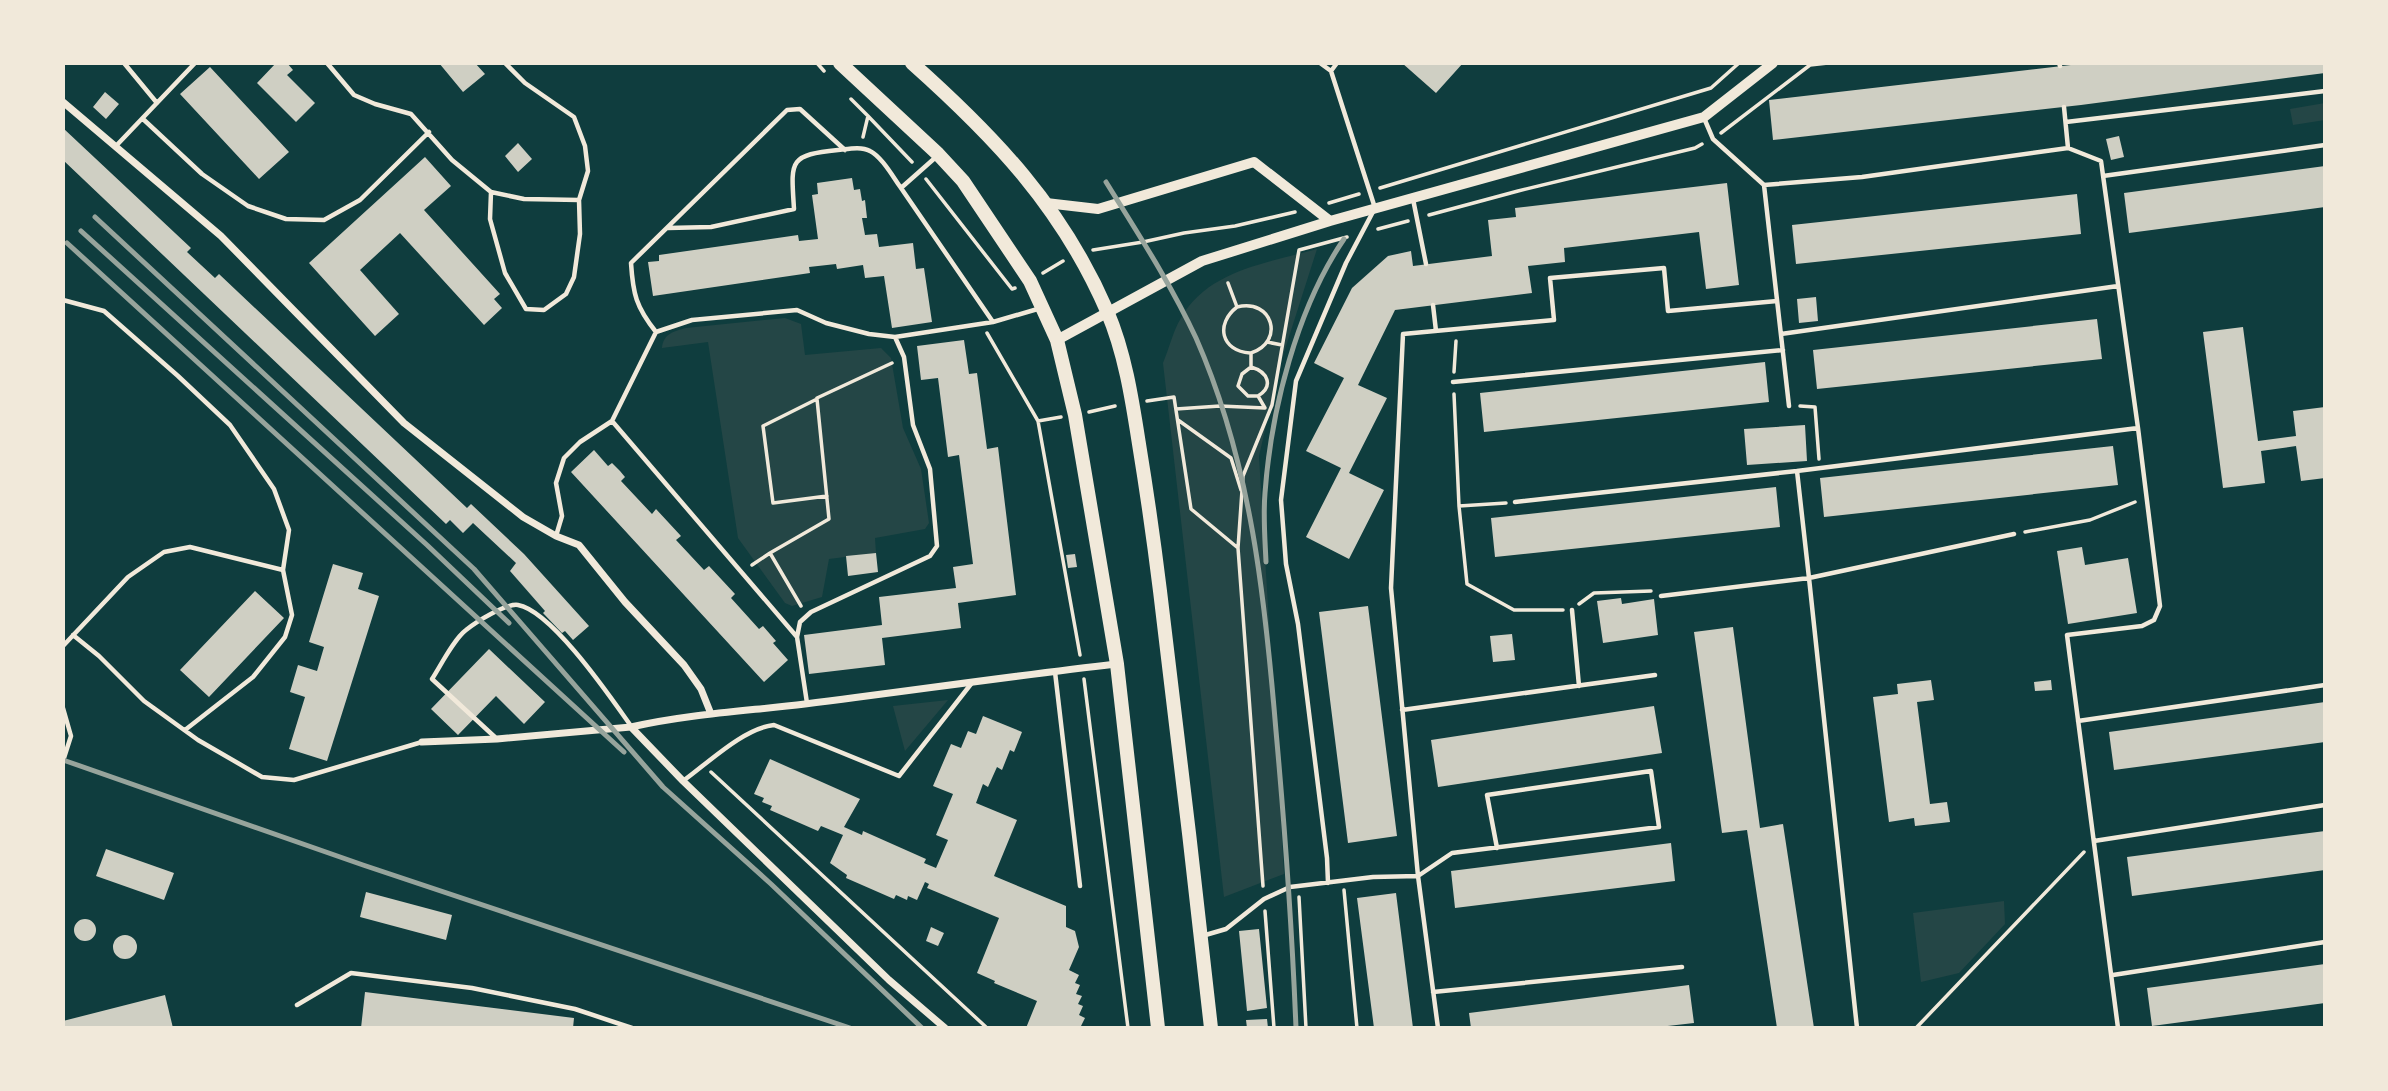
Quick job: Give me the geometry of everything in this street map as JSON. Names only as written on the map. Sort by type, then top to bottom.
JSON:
[{"type":"main road","points":[[840,63],[939,154],[963,181],[1030,281],[1057,340],[1067,375],[1089,493],[1117,664],[1158,1028]]},
{"type":"main road","points":[[912,63],[972,117],[1046,202],[1078,252],[1107,312],[1122,357],[1152,524],[1211,1028]]},
{"type":"street","points":[[1057,340],[1202,261],[1330,221],[1704,117],[1773,63]]},
{"type":"street","points":[[63,102],[221,236],[404,423],[523,517],[556,536],[579,545],[625,602],[684,665],[701,689],[711,714]]},
{"type":"street","points":[[1046,202],[1098,209],[1254,162],[1330,221]]},
{"type":"street","points":[[422,742],[631,727],[675,717],[807,704],[974,680],[1117,664]]},
{"type":"street","points":[[631,727],[683,781],[889,980],[945,1028]]},
{"type":"lane","points":[[124,63],[157,103]]},
{"type":"lane","points":[[114,148],[195,63]]},
{"type":"lane","points":[[327,63],[354,94],[376,104],[411,114],[452,160],[491,192],[524,199],[579,201]]},
{"type":"lane","points":[[491,192],[490,219],[505,273],[526,309],[544,310],[566,294],[574,277],[580,234],[579,201],[588,171],[585,146],[574,117],[525,83],[505,63]]},
{"type":"lane","points":[[1320,63],[1331,71],[1376,208],[1346,263],[1296,381],[1281,500],[1286,564],[1298,624],[1328,883]]},
{"type":"lane","points":[[1331,71],[1337,63]]},
{"type":"lane","points":[[2066,122],[2325,91]]},
{"type":"lane","points":[[2064,107],[2068,148]]},
{"type":"lane","points":[[656,332],[643,316],[633,294],[631,263],[787,110],[800,109],[845,150]]},
{"type":"lane","points":[[1704,117],[1713,139],[1764,185],[1789,406]]},
{"type":"lane","points":[[143,119],[202,174],[248,206],[286,219],[324,220],[360,200],[429,132]]},
{"type":"lane","points":[[2103,176],[2325,145]]},
{"type":"lane","points":[[667,228],[711,227],[794,209],[792,174],[798,161],[807,153],[861,148],[872,151],[901,188],[993,322]]},
{"type":"lane","points":[[1764,185],[1862,177],[2068,148],[2101,161],[2160,606],[2154,620],[2142,626],[2067,635],[2118,1028]]},
{"type":"lane","points":[[901,188],[939,154]]},
{"type":"lane","points":[[1413,198],[1426,264]]},
{"type":"lane","points":[[1438,1028],[1418,876],[1391,588],[1403,334],[1554,320],[1550,278],[1664,268],[1668,312],[1777,302]]},
{"type":"lane","points":[[1781,334],[2118,286]]},
{"type":"lane","points":[[63,300],[104,312],[230,425],[274,489],[289,530],[283,570],[292,615],[285,637],[253,677],[185,730]]},
{"type":"lane","points":[[1433,305],[1436,331]]},
{"type":"lane","points":[[556,536],[562,516],[556,483],[564,458],[580,442],[612,421],[656,332],[692,320],[797,310],[826,323],[869,334],[895,337],[993,322],[1043,308]]},
{"type":"lane","points":[[807,704],[797,637],[800,622],[832,601],[930,556],[937,546],[930,469],[913,425],[904,357],[895,337]]},
{"type":"lane","points":[[1453,382],[1783,350]]},
{"type":"lane","points":[[612,421],[797,637]]},
{"type":"lane","points":[[1515,502],[1797,471],[2138,428]]},
{"type":"lane","points":[[1797,471],[1857,1028]]},
{"type":"lane","points":[[1661,596],[1809,578],[2014,534]]},
{"type":"lane","points":[[63,646],[128,578],[164,552],[190,547],[283,570]]},
{"type":"lane","points":[[497,738],[432,679],[463,631],[491,614],[516,604],[531,609],[556,632],[594,675],[631,727]]},
{"type":"lane","points":[[1572,610],[1579,685]]},
{"type":"lane","points":[[74,635],[144,701],[185,730],[262,776],[294,780],[422,742]]},
{"type":"lane","points":[[1055,671],[1080,886]]},
{"type":"lane","points":[[1402,710],[1656,675]]},
{"type":"lane","points":[[683,781],[761,727],[774,725],[899,776],[974,680]]},
{"type":"lane","points":[[2078,721],[2325,685]]},
{"type":"lane","points":[[63,708],[71,736],[63,761]]},
{"type":"lane","points":[[1201,936],[1226,929],[1264,899],[1290,887],[1373,877],[1418,876],[1452,853],[1497,848],[1659,827],[1651,771],[1487,795],[1497,848]]},
{"type":"lane","points":[[2094,841],[2325,805]]},
{"type":"lane","points":[[2113,975],[2325,942]]},
{"type":"lane","points":[[1433,992],[1682,967]]},
{"type":"lane","points":[[297,1005],[351,973],[411,979],[523,998],[575,1009],[632,1028]]},
{"type":"path","points":[[817,63],[825,72]]},
{"type":"path","points":[[1274,1028],[1238,548],[1243,476],[1272,405],[1299,250],[1518,191],[1695,148],[1713,139],[1810,65],[1828,63]]},
{"type":"path","points":[[851,98],[868,116],[861,148]]},
{"type":"path","points":[[1228,283],[1237,307]]},
{"type":"path","points":[[1251,305],[1267,314],[1272,327],[1267,342],[1251,354],[1233,349],[1225,335],[1225,322],[1237,307],[1251,305]]},
{"type":"path","points":[[981,324],[1038,421],[1083,668],[1128,1028]]},
{"type":"path","points":[[1456,329],[1453,382],[1467,584],[1514,610],[1572,610],[1594,593],[1648,589],[1661,596]]},
{"type":"path","points":[[1267,342],[1282,345]]},
{"type":"path","points":[[1251,354],[1251,367]]},
{"type":"path","points":[[827,496],[773,503],[763,426],[904,357]]},
{"type":"path","points":[[1251,367],[1264,373],[1268,379],[1268,386],[1258,396],[1248,396],[1238,386],[1242,374],[1251,367]]},
{"type":"path","points":[[1176,409],[1220,406],[1265,408],[1258,396]]},
{"type":"path","points":[[741,572],[829,519],[817,398]]},
{"type":"path","points":[[1789,406],[1815,407],[1820,468]]},
{"type":"path","points":[[1178,420],[1231,458],[1242,494]]},
{"type":"path","points":[[2014,534],[2090,520],[2147,497]]},
{"type":"path","points":[[1460,506],[1515,502]]},
{"type":"path","points":[[771,553],[807,616]]},
{"type":"path","points":[[704,766],[987,1028]]},
{"type":"path","points":[[1916,1028],[2094,841]]},
{"type":"path","points":[[1343,881],[1357,1028]]},
{"type":"path","points":[[1299,886],[1306,1028]]},
{"type":"shaded area","points":[[2325,103],[2325,120],[2293,125],[2290,109]]},
{"type":"shaded area","points":[[1317,249],[1280,365],[1259,456],[1284,874],[1224,897],[1163,363],[1181,318],[1207,289],[1223,279],[1260,264]]},
{"type":"shaded area","points":[[785,318],[801,324],[805,355],[881,348],[891,358],[903,428],[921,469],[929,523],[925,529],[875,538],[876,553],[829,559],[822,597],[792,606],[785,603],[738,538],[708,342],[662,348],[667,336],[686,328]]},
{"type":"shaded area","points":[[948,700],[905,751],[893,706]]},
{"type":"shaded area","points":[[2004,901],[2005,924],[1959,973],[1921,982],[1913,913]]},
{"type":"building","points":[[276,63],[287,63],[293,70],[287,75],[315,103],[296,122],[257,83]]},
{"type":"building","points":[[439,63],[475,63],[485,74],[463,92]]},
{"type":"building","points":[[1402,63],[1463,63],[1436,93]]},
{"type":"building","points":[[2088,63],[2325,63],[2325,73],[2081,105],[1773,140],[1769,100]]},
{"type":"building","points":[[210,67],[289,152],[259,179],[180,94]]},
{"type":"building","points":[[105,92],[119,104],[106,119],[93,107]]},
{"type":"building","points":[[63,128],[191,248],[187,252],[215,278],[219,274],[467,508],[471,504],[524,554],[589,626],[573,640],[565,631],[562,633],[510,571],[516,563],[473,523],[463,533],[450,520],[446,524],[63,160]]},
{"type":"building","points":[[2119,136],[2124,157],[2111,160],[2106,139]]},
{"type":"building","points":[[518,143],[532,159],[518,172],[505,156]]},
{"type":"building","points":[[425,157],[451,186],[424,210],[500,294],[494,299],[502,308],[484,325],[400,233],[360,270],[399,314],[375,336],[309,263]]},
{"type":"building","points":[[2325,166],[2325,207],[2129,233],[2124,193]]},
{"type":"building","points":[[852,178],[854,190],[860,189],[862,201],[865,200],[867,218],[862,218],[865,235],[877,234],[879,247],[913,243],[916,269],[924,268],[932,322],[892,328],[884,276],[865,278],[863,265],[837,269],[836,264],[809,267],[810,273],[653,296],[648,262],[659,261],[659,255],[798,235],[799,241],[818,239],[812,195],[818,194],[817,183]]},
{"type":"building","points":[[1727,183],[1739,285],[1706,289],[1699,232],[1564,248],[1565,262],[1528,266],[1532,293],[1395,310],[1358,385],[1387,398],[1349,473],[1384,490],[1349,559],[1306,537],[1341,468],[1306,451],[1344,378],[1314,363],[1352,288],[1388,256],[1411,251],[1413,266],[1492,256],[1488,220],[1516,217],[1515,208]]},
{"type":"building","points":[[2077,194],[2081,234],[1796,264],[1792,225]]},
{"type":"building","points":[[1816,297],[1818,321],[1799,323],[1797,299]]},
{"type":"building","points":[[2097,319],[2102,359],[1817,389],[1813,350]]},
{"type":"building","points":[[2243,327],[2258,441],[2296,436],[2293,411],[2325,407],[2325,478],[2301,481],[2296,446],[2261,451],[2265,483],[2223,488],[2203,332]]},
{"type":"building","points":[[964,340],[969,374],[977,373],[987,449],[998,447],[1016,595],[958,603],[961,628],[882,638],[885,665],[809,674],[804,635],[882,625],[879,597],[956,588],[953,567],[973,564],[959,455],[948,457],[938,378],[921,380],[917,346]]},
{"type":"building","points":[[1765,362],[1769,402],[1484,432],[1480,393]]},
{"type":"building","points":[[1805,425],[1807,461],[1747,465],[1744,429]]},
{"type":"building","points":[[2113,446],[2118,485],[1824,517],[1820,478]]},
{"type":"building","points":[[594,450],[608,466],[612,463],[620,471],[625,477],[621,481],[652,514],[656,509],[681,536],[676,540],[704,570],[709,566],[735,594],[731,598],[759,629],[763,626],[776,641],[773,643],[788,660],[764,682],[571,472]]},
{"type":"building","points":[[1776,487],[1780,527],[1495,557],[1491,518]]},
{"type":"building","points":[[2082,547],[2085,565],[2128,558],[2137,613],[2068,624],[2057,551]]},
{"type":"building","points":[[876,553],[878,572],[848,576],[846,556]]},
{"type":"building","points":[[1075,554],[1077,567],[1068,568],[1066,555]]},
{"type":"building","points":[[333,564],[363,573],[358,589],[379,596],[327,761],[289,749],[305,697],[290,692],[298,665],[317,671],[324,647],[309,642]]},
{"type":"building","points":[[255,591],[284,618],[209,697],[180,670]]},
{"type":"building","points":[[1621,598],[1622,604],[1654,599],[1658,635],[1603,643],[1597,601]]},
{"type":"building","points":[[1368,606],[1397,836],[1348,843],[1319,612]]},
{"type":"building","points":[[1733,627],[1760,828],[1783,824],[1814,1028],[1777,1028],[1747,830],[1722,833],[1694,632]]},
{"type":"building","points":[[1512,634],[1515,660],[1493,662],[1490,636]]},
{"type":"building","points":[[489,649],[545,702],[524,724],[496,696],[458,735],[431,709]]},
{"type":"building","points":[[1931,680],[1934,700],[1917,702],[1930,804],[1947,802],[1950,822],[1915,826],[1914,818],[1889,822],[1873,697],[1898,694],[1897,684]]},
{"type":"building","points":[[2051,680],[2052,690],[2035,691],[2034,682]]},
{"type":"building","points":[[2325,702],[2325,742],[2114,770],[2109,732]]},
{"type":"building","points":[[1654,706],[1662,753],[1438,787],[1431,740]]},
{"type":"building","points":[[983,716],[1022,732],[1014,752],[1010,750],[1002,770],[997,767],[988,787],[983,784],[976,803],[1017,820],[994,876],[1066,906],[1066,927],[1075,931],[1079,947],[1069,970],[1079,975],[1075,983],[1080,985],[1076,994],[1082,996],[1078,1004],[1083,1006],[1079,1015],[1085,1018],[1081,1026],[1086,1028],[1026,1028],[1037,1001],[977,973],[999,918],[927,888],[929,884],[925,882],[917,900],[908,896],[907,900],[896,895],[894,899],[846,878],[847,875],[830,863],[843,835],[821,826],[818,831],[770,810],[772,806],[762,802],[764,798],[754,794],[770,759],[860,799],[844,827],[862,835],[863,831],[926,859],[924,863],[936,868],[948,840],[936,835],[953,794],[933,786],[951,744],[961,748],[968,731],[976,734]]},
{"type":"building","points":[[2325,831],[2325,870],[2132,896],[2127,857]]},
{"type":"building","points":[[1671,843],[1675,881],[1455,908],[1451,871]]},
{"type":"building","points":[[106,849],[174,873],[164,900],[96,876]]},
{"type":"building","points":[[366,892],[452,915],[446,940],[360,917]]},
{"type":"building","points":[[1396,893],[1413,1028],[1374,1028],[1357,898]]},
{"type":"building","points":[[85,919],[95,926],[96,930],[89,940],[85,941],[75,934],[74,930],[81,920]]},
{"type":"building","points":[[931,927],[944,933],[938,946],[926,941]]},
{"type":"building","points":[[1259,929],[1267,1008],[1247,1011],[1239,931]]},
{"type":"building","points":[[120,935],[130,935],[137,942],[137,952],[130,959],[120,959],[113,952],[113,942]]},
{"type":"building","points":[[2325,964],[2325,1003],[2152,1026],[2147,988]]},
{"type":"building","points":[[1689,985],[1694,1023],[1650,1028],[1471,1028],[1469,1013]]},
{"type":"building","points":[[365,992],[574,1018],[573,1028],[361,1028]]},
{"type":"building","points":[[165,995],[173,1028],[63,1028],[63,1021]]},
{"type":"building","points":[[1267,1019],[1268,1028],[1247,1028],[1246,1020]]},
{"type":"railway","points":[[1106,182],[1165,278],[1196,338],[1215,385],[1243,482],[1260,581],[1272,681],[1288,880],[1296,1028]]},
{"type":"railway","points":[[95,217],[474,569],[663,787],[771,884],[922,1028]]},
{"type":"railway","points":[[81,231],[427,545],[509,623]]},
{"type":"railway","points":[[1266,562],[1265,493],[1280,394],[1300,328],[1313,296],[1344,239]]},
{"type":"railway","points":[[67,243],[624,752]]},
{"type":"railway","points":[[63,760],[363,865],[850,1028]]}]
